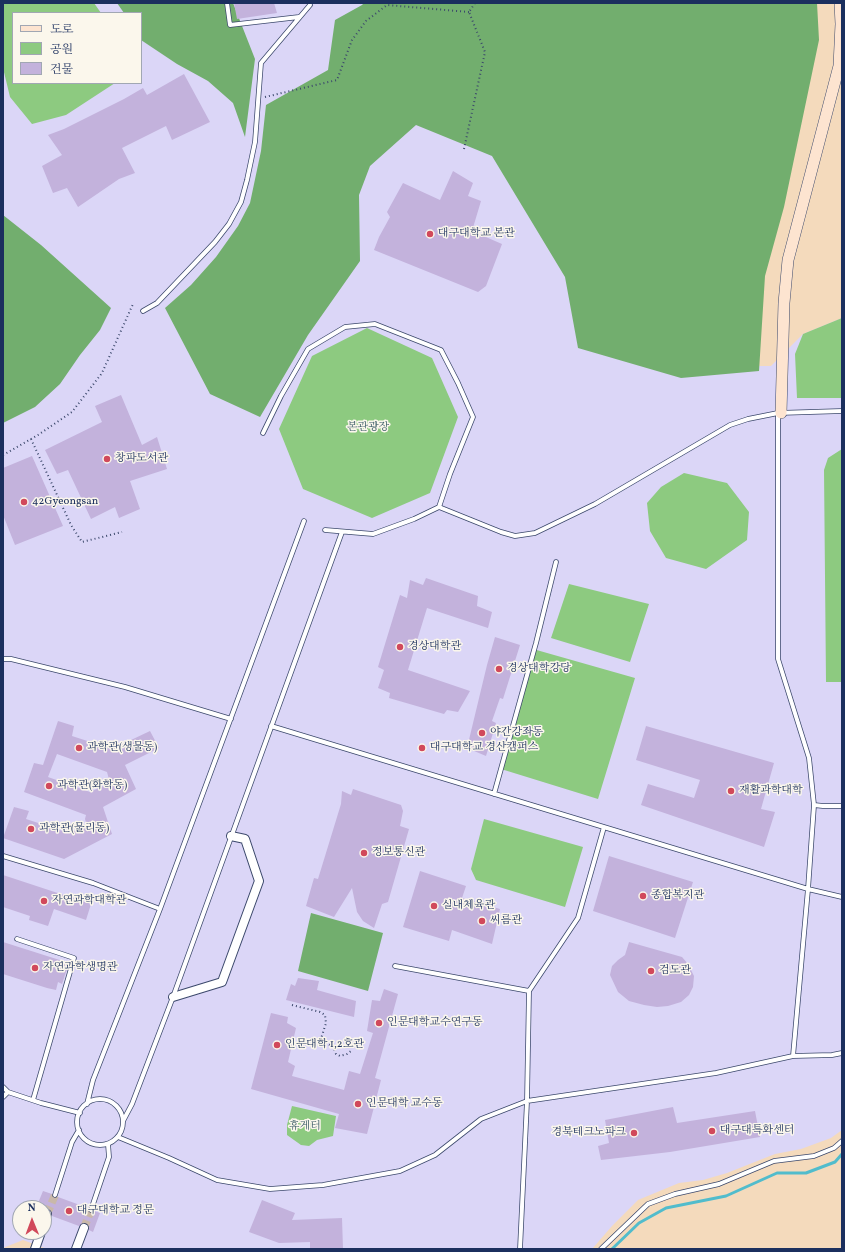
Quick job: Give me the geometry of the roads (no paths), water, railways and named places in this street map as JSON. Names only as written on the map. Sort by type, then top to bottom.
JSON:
[{"type":"street","points":[[780,413],[784,304],[788,260],[839,66],[841,24],[840,3]]},
{"type":"street","points":[[173,997],[222,982],[259,881],[245,840],[232,836]]},
{"type":"street","points":[[76,1249],[84,1228]]},
{"type":"lane","points":[[227,3],[230,25],[300,18]]},
{"type":"lane","points":[[143,311],[157,303],[215,242],[229,224],[240,202],[247,180],[255,142],[261,63],[310,5]]},
{"type":"lane","points":[[263,433],[281,396],[308,349],[345,327],[375,324],[441,350],[473,417],[450,474],[439,507],[414,519],[373,534],[325,530]]},
{"type":"lane","points":[[439,507],[500,532],[515,536],[535,533],[595,504],[730,425],[748,419],[780,413],[842,411]]},
{"type":"lane","points":[[780,413],[778,659],[809,758],[814,805],[793,1056]]},
{"type":"lane","points":[[304,520],[160,909],[93,1080],[87,1104],[80,1113],[78,1124],[79,1130],[91,1143],[96,1145],[108,1144],[118,1137],[121,1132],[123,1121],[132,1104],[173,997],[342,532]]},
{"type":"lane","points":[[494,794],[536,643],[556,562]]},
{"type":"lane","points":[[3,659],[11,659],[125,687],[231,718]]},
{"type":"lane","points":[[272,726],[808,890],[842,897]]},
{"type":"lane","points":[[814,805],[842,806]]},
{"type":"lane","points":[[520,1249],[527,1101],[530,991],[578,918],[604,828]]},
{"type":"lane","points":[[3,856],[93,883],[160,909]]},
{"type":"lane","points":[[17,939],[74,958],[33,1100]]},
{"type":"lane","points":[[395,966],[530,991]]},
{"type":"lane","points":[[118,1137],[217,1180],[270,1190],[323,1185],[400,1170],[435,1155],[481,1119],[527,1101],[716,1073],[793,1056],[832,1055],[842,1053]]},
{"type":"lane","points":[[3,1087],[8,1092],[80,1113]]},
{"type":"lane","points":[[3,1097],[8,1092]]},
{"type":"lane","points":[[87,1104],[99,1100],[110,1102],[119,1109],[123,1121]]},
{"type":"lane","points":[[54,1196],[72,1142],[79,1130]]},
{"type":"lane","points":[[601,1249],[648,1204],[675,1194],[719,1184],[774,1161],[814,1156],[834,1148],[842,1141]]},
{"type":"lane","points":[[91,1210],[109,1157],[108,1144]]},
{"type":"waterway","points":[[612,1249],[639,1223],[666,1208],[726,1196],[777,1173],[806,1173],[835,1162],[842,1154]]},
{"type":"tunnel","points":[[52,1202],[55,1195]]},
{"type":"tunnel","points":[[84,1228],[91,1210]]},
{"type":"place","name":"대구대학교 본관","points":[[430,234]]},
{"type":"place","name":"창파도서관","points":[[107,459]]},
{"type":"place","name":"42Gyeongsan","points":[[24,502]]},
{"type":"place","name":"경상대학관","points":[[400,647]]},
{"type":"place","name":"경상대학강당","points":[[499,669]]},
{"type":"place","name":"야간강좌동","points":[[482,733]]},
{"type":"place","name":"과학관(생물동)","points":[[79,748]]},
{"type":"place","name":"대구대학교 경산캠퍼스","points":[[422,748]]},
{"type":"place","name":"과학관(화학동)","points":[[49,786]]},
{"type":"place","name":"재활과학대학","points":[[731,791]]},
{"type":"place","name":"과학관(물리동)","points":[[31,829]]},
{"type":"place","name":"정보통신관","points":[[364,853]]},
{"type":"place","name":"종합복지관","points":[[643,896]]},
{"type":"place","name":"자연과학대학관","points":[[44,901]]},
{"type":"place","name":"실내체육관","points":[[434,906]]},
{"type":"place","name":"씨름관","points":[[482,921]]},
{"type":"place","name":"자연과학생명관","points":[[35,968]]},
{"type":"place","name":"검도관","points":[[651,971]]},
{"type":"place","name":"인문대학교수연구동","points":[[379,1023]]},
{"type":"place","name":"인문대학 1,2호관","points":[[277,1045]]},
{"type":"place","name":"인문대학 교수동","points":[[358,1104]]},
{"type":"place","name":"대구대특화센터","points":[[712,1131]]},
{"type":"place","name":"경북테크노파크","points":[[634,1133]]},
{"type":"place","name":"대구대학교 정문","points":[[69,1211]]},
{"type":"park label","name":"본관광장","points":[[368,428]]},
{"type":"park label","name":"휴게터","points":[[305,1127]]}]
